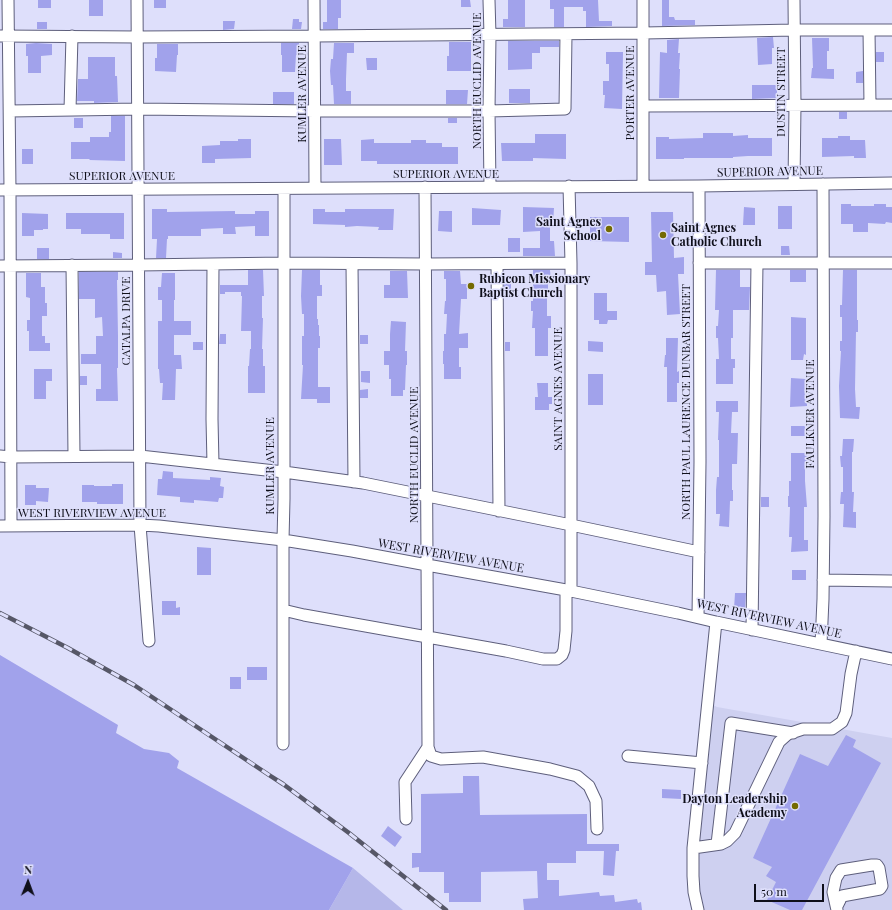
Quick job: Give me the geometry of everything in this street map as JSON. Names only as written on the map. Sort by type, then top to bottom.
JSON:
[{"type":"street","points":[[6,526],[5,190],[10,111],[5,36],[8,0]]},
{"type":"street","name":"CATALPA DRIVE","points":[[137,0],[140,525],[149,641]]},
{"type":"street","name":"KUMLER AVENUE","points":[[314,0],[315,188]]},
{"type":"street","name":"NORTH EUCLID AVENUE","points":[[489,0],[490,187]]},
{"type":"street","name":"PORTER AVENUE","points":[[643,0],[643,186]]},
{"type":"street","name":"DUSTIN STREET","points":[[794,0],[794,184]]},
{"type":"street","points":[[5,36],[137,37],[490,35],[794,30],[892,30]]},
{"type":"street","points":[[869,30],[870,105]]},
{"type":"street","points":[[10,111],[138,109],[315,112],[565,109],[566,34]]},
{"type":"street","points":[[70,110],[72,36]]},
{"type":"street","points":[[643,106],[892,105]]},
{"type":"street","name":"SUPERIOR AVENUE","points":[[5,190],[698,186],[892,183]]},
{"type":"street","name":"FAULKNER AVENUE","points":[[822,644],[823,184]]},
{"type":"street","name":"SAINT AGNES AVENUE","points":[[428,636],[543,659],[557,659],[562,655],[564,650],[570,525],[569,186]]},
{"type":"street","name":"NORTH PAUL LAURENCE DUNBAR STREET","points":[[698,186],[698,617]]},
{"type":"street","name":"NORTH EUCLID AVENUE","points":[[425,187],[428,496],[428,747]]},
{"type":"street","name":"KUMLER AVENUE","points":[[283,744],[284,188]]},
{"type":"street","points":[[5,266],[284,263],[570,263]]},
{"type":"street","points":[[699,263],[892,263]]},
{"type":"street","points":[[752,630],[757,263]]},
{"type":"street","points":[[213,264],[213,464]]},
{"type":"street","points":[[352,264],[354,482]]},
{"type":"street","points":[[497,264],[499,511]]},
{"type":"street","points":[[72,265],[74,456]]},
{"type":"street","points":[[6,456],[140,456],[284,472],[354,482],[428,496],[699,552]]},
{"type":"street","name":"WEST RIVERVIEW AVENUE","points":[[6,526],[140,525],[283,540],[568,590],[892,659]]},
{"type":"street","points":[[823,580],[892,581]]},
{"type":"street","points":[[283,610],[304,615],[428,636]]},
{"type":"street","points":[[698,910],[694,892],[693,848],[716,622]]},
{"type":"street","points":[[693,848],[727,841],[735,833],[780,742],[788,734],[803,729],[832,729],[842,722],[846,713],[850,674],[856,651]]},
{"type":"street","points":[[717,844],[731,723],[793,733]]},
{"type":"street","points":[[406,819],[405,782],[428,747]]},
{"type":"street","points":[[428,747],[431,756],[441,759],[483,757],[550,769],[577,776],[589,786],[596,801],[597,829]]},
{"type":"street","points":[[628,756],[702,763]]},
{"type":"street","points":[[872,864],[877,865],[879,868],[882,886],[880,889],[842,896],[837,908],[833,892],[836,878],[841,870],[872,864]]},
{"type":"shaded area","name":"Dayton Leadership Academy","points":[[708,702],[717,707],[892,738],[892,910],[698,910],[694,892]]},
{"type":"shaded area","points":[[353,868],[403,910],[329,910]]},
{"type":"building","points":[[38,0],[51,0],[51,8],[38,8]]},
{"type":"building","points":[[89,0],[103,0],[103,16],[89,16]]},
{"type":"building","points":[[154,0],[166,0],[166,8],[154,8]]},
{"type":"building","points":[[327,0],[341,0],[341,18],[338,18],[338,29],[323,29],[323,22],[327,22]]},
{"type":"building","points":[[461,0],[470,0],[471,7],[461,7]]},
{"type":"building","points":[[508,0],[525,0],[525,27],[503,27],[503,19],[508,19]]},
{"type":"building","points":[[550,0],[598,0],[599,21],[612,21],[612,26],[586,27],[586,11],[583,11],[583,7],[564,7],[564,27],[554,27],[554,9],[550,9]]},
{"type":"building","points":[[662,0],[669,0],[669,17],[674,17],[675,20],[695,20],[695,25],[662,26]]},
{"type":"building","points":[[293,19],[299,19],[299,22],[302,22],[301,29],[292,29]]},
{"type":"building","points":[[223,21],[235,21],[234,29],[223,30]]},
{"type":"building","points":[[37,22],[47,22],[47,29],[37,29]]},
{"type":"building","points":[[773,37],[774,48],[772,48],[772,64],[758,65],[757,38]]},
{"type":"building","points":[[812,38],[829,38],[827,69],[834,69],[834,79],[811,78],[813,68]]},
{"type":"building","points":[[679,39],[679,98],[659,98],[660,52],[667,53],[667,40]]},
{"type":"building","points":[[508,41],[559,41],[559,47],[540,47],[540,53],[532,53],[532,69],[508,70]]},
{"type":"building","points":[[449,42],[471,42],[471,71],[447,71]]},
{"type":"building","points":[[281,43],[299,43],[299,55],[296,55],[295,72],[282,72]]},
{"type":"building","points":[[334,43],[354,43],[354,53],[347,53],[346,91],[351,91],[351,104],[334,104],[333,85],[331,85],[330,71],[331,59],[333,59]]},
{"type":"building","points":[[26,44],[52,44],[52,55],[41,56],[41,73],[28,73]]},
{"type":"building","points":[[157,44],[178,44],[176,72],[155,71]]},
{"type":"building","points":[[606,52],[623,52],[622,109],[604,108],[605,95],[603,95],[603,81],[609,81],[609,64],[606,64]]},
{"type":"building","points":[[876,52],[884,52],[884,62],[876,62]]},
{"type":"building","points":[[88,57],[115,57],[115,76],[117,76],[118,102],[94,103],[94,101],[77,101],[78,79],[88,79]]},
{"type":"building","points":[[366,58],[377,58],[377,70],[367,70]]},
{"type":"building","points":[[863,71],[863,83],[856,83],[856,72]]},
{"type":"building","points":[[752,85],[777,85],[777,98],[752,99]]},
{"type":"building","points":[[509,89],[530,89],[530,103],[509,103]]},
{"type":"building","points":[[446,90],[468,90],[467,104],[446,104]]},
{"type":"building","points":[[273,92],[294,92],[294,104],[273,104]]},
{"type":"building","points":[[839,112],[847,112],[847,119],[839,119]]},
{"type":"building","points":[[111,116],[125,116],[125,161],[71,159],[71,142],[90,142],[90,137],[109,137],[109,132],[111,132]]},
{"type":"building","points":[[74,118],[83,118],[83,128],[74,128]]},
{"type":"building","points":[[448,118],[457,118],[457,123],[448,123]]},
{"type":"building","points":[[703,133],[733,133],[733,136],[748,135],[748,138],[772,138],[772,156],[656,159],[656,137],[669,137],[669,139],[703,138]]},
{"type":"building","points":[[535,134],[566,134],[566,159],[533,158],[533,161],[502,161],[501,143],[535,143]]},
{"type":"building","points":[[838,136],[850,136],[850,140],[865,140],[866,158],[854,158],[854,156],[822,157],[822,138],[838,138]]},
{"type":"building","points":[[238,139],[251,139],[251,158],[215,159],[215,163],[202,163],[202,146],[220,145],[220,141],[238,141]]},
{"type":"building","points":[[324,139],[341,139],[342,165],[324,165]]},
{"type":"building","points":[[374,139],[374,143],[411,143],[411,140],[426,140],[426,143],[442,143],[442,147],[458,147],[458,164],[377,164],[377,161],[361,161],[361,140]]},
{"type":"building","points":[[22,149],[33,149],[33,164],[22,164]]},
{"type":"building","points":[[841,204],[851,204],[851,206],[874,206],[874,204],[886,204],[886,207],[892,207],[892,223],[868,223],[868,232],[853,232],[853,224],[841,224]]},
{"type":"building","points":[[778,206],[792,206],[792,229],[778,229]]},
{"type":"building","points":[[523,207],[554,208],[553,223],[550,223],[550,241],[554,241],[555,256],[523,256],[523,248],[540,248],[540,231],[523,232]]},
{"type":"building","points":[[744,207],[755,208],[755,225],[743,225]]},
{"type":"building","points":[[472,208],[501,210],[500,225],[472,225]]},
{"type":"building","points":[[152,209],[167,209],[167,212],[235,211],[235,214],[255,214],[255,211],[269,211],[269,236],[255,236],[255,226],[235,227],[236,234],[223,234],[223,228],[201,229],[201,236],[168,236],[166,258],[156,258],[157,239],[152,239]]},
{"type":"building","points":[[313,209],[325,209],[325,212],[345,212],[345,209],[394,209],[393,230],[378,230],[379,227],[345,227],[345,225],[313,224]]},
{"type":"building","points":[[439,211],[452,211],[452,232],[438,231]]},
{"type":"building","name":"Saint Agnes Catholic Church","points":[[651,212],[673,212],[674,258],[684,257],[684,274],[678,274],[680,314],[667,315],[666,291],[657,292],[656,275],[645,275],[645,262],[652,262]]},
{"type":"building","points":[[22,213],[48,214],[48,229],[34,230],[34,236],[22,236]]},
{"type":"building","points":[[66,213],[124,213],[124,239],[110,239],[110,234],[81,234],[81,229],[66,229]]},
{"type":"building","name":"Saint Agnes School","points":[[590,217],[629,217],[629,242],[590,241]]},
{"type":"building","points":[[508,238],[520,238],[520,252],[508,252]]},
{"type":"building","points":[[781,246],[789,246],[790,255],[781,255]]},
{"type":"building","points":[[37,248],[49,248],[49,259],[37,259]]},
{"type":"building","points":[[113,252],[122,253],[122,258],[113,258]]},
{"type":"building","points":[[248,270],[263,270],[264,296],[262,296],[262,349],[263,366],[265,366],[265,393],[248,393],[248,366],[251,349],[251,331],[241,331],[241,292],[225,292],[225,294],[220,294],[220,285],[248,285]]},
{"type":"building","points":[[302,270],[320,270],[322,296],[317,296],[317,319],[320,336],[320,348],[318,348],[318,387],[330,387],[330,403],[317,403],[317,399],[301,399],[303,365],[302,336],[304,336],[304,314],[302,314],[301,296]]},
{"type":"building","points":[[533,270],[550,270],[551,282],[548,282],[547,297],[547,316],[551,316],[551,328],[548,328],[548,356],[535,356],[535,328],[532,328],[533,311],[531,311],[531,301],[533,301]]},
{"type":"building","points":[[716,270],[740,270],[740,287],[750,287],[749,310],[733,310],[731,359],[735,359],[735,368],[733,368],[733,384],[716,384],[716,359],[719,359],[716,326],[718,326],[719,310],[715,310]]},
{"type":"building","points":[[790,270],[806,270],[806,282],[790,282]]},
{"type":"building","points":[[843,270],[857,270],[858,332],[856,332],[855,389],[856,407],[860,407],[859,419],[840,418],[839,386],[842,317],[840,317],[840,305],[842,305]]},
{"type":"building","points":[[390,271],[407,271],[408,298],[384,298],[384,285],[390,285]]},
{"type":"building","points":[[444,271],[460,271],[461,284],[467,284],[467,299],[461,299],[459,334],[468,333],[468,348],[459,348],[459,367],[461,367],[461,379],[444,379],[443,351],[447,314],[444,314],[446,301],[446,279],[444,279]]},
{"type":"building","points":[[79,272],[118,272],[118,401],[96,401],[96,389],[101,389],[101,364],[81,364],[81,354],[96,354],[96,336],[103,336],[102,317],[95,318],[95,299],[79,299]]},
{"type":"building","points":[[26,273],[41,273],[41,287],[45,287],[45,303],[47,303],[47,316],[42,316],[42,336],[45,336],[45,343],[50,343],[50,351],[29,351],[29,331],[27,331],[27,320],[30,320],[30,298],[26,297]]},
{"type":"building","points":[[162,273],[175,273],[174,321],[191,321],[191,335],[174,335],[174,355],[181,355],[182,369],[176,369],[175,400],[162,400],[163,383],[160,383],[158,369],[158,321],[162,321],[162,300],[158,300],[158,287],[161,287]]},
{"type":"building","points":[[504,284],[511,284],[511,294],[504,294]]},
{"type":"building","points":[[594,293],[607,293],[607,311],[617,311],[617,320],[608,320],[607,324],[599,324],[599,320],[594,320]]},
{"type":"building","points":[[791,317],[806,318],[806,355],[804,354],[803,360],[791,360]]},
{"type":"building","points":[[391,321],[406,322],[405,351],[407,351],[407,365],[405,390],[403,390],[403,396],[391,396],[389,365],[384,365],[384,351],[390,351]]},
{"type":"building","points":[[220,334],[226,334],[226,344],[219,344]]},
{"type":"building","points":[[360,335],[368,335],[368,344],[360,344]]},
{"type":"building","points":[[666,338],[678,338],[677,372],[679,371],[679,383],[677,383],[677,402],[667,402],[667,367],[664,367]]},
{"type":"building","points":[[588,341],[603,342],[603,352],[588,351]]},
{"type":"building","points":[[193,342],[203,342],[203,350],[193,350]]},
{"type":"building","points":[[505,342],[510,342],[510,351],[505,351]]},
{"type":"building","points":[[34,369],[52,369],[52,381],[46,381],[46,399],[34,399]]},
{"type":"building","points":[[361,371],[370,371],[370,383],[361,382]]},
{"type":"building","points":[[588,374],[603,374],[603,405],[588,405]]},
{"type":"building","points":[[80,376],[87,376],[87,385],[80,385]]},
{"type":"building","points":[[791,378],[806,379],[805,395],[807,395],[807,406],[790,407]]},
{"type":"building","points":[[537,383],[548,383],[548,397],[552,397],[552,404],[549,404],[549,410],[535,410],[535,397],[538,397]]},
{"type":"building","points":[[368,389],[368,398],[360,398],[360,390]]},
{"type":"building","points":[[716,401],[738,401],[738,412],[732,412],[731,433],[738,433],[737,464],[732,464],[733,501],[730,501],[729,527],[719,526],[720,514],[716,514],[717,477],[719,477],[719,412],[716,412]]},
{"type":"building","points":[[791,426],[805,426],[805,436],[791,436]]},
{"type":"building","points":[[843,439],[854,439],[852,452],[852,492],[854,492],[853,512],[856,512],[856,528],[843,527],[844,504],[840,504],[841,492],[843,492],[843,467],[841,467],[840,456],[842,456]]},
{"type":"building","points":[[791,453],[807,453],[807,463],[805,463],[805,481],[807,507],[804,507],[804,540],[808,540],[808,551],[791,552],[792,537],[789,537],[790,507],[788,507],[788,496],[789,481],[791,481]]},
{"type":"building","points":[[163,471],[173,472],[173,478],[210,480],[210,477],[221,478],[220,486],[224,487],[223,498],[219,498],[218,502],[194,500],[194,503],[180,502],[180,497],[157,495],[158,479],[162,479]]},
{"type":"building","points":[[112,484],[123,484],[123,504],[97,504],[97,502],[82,502],[82,485],[112,486]]},
{"type":"building","points":[[25,485],[36,485],[36,488],[49,488],[48,502],[36,501],[36,505],[25,505]]},
{"type":"building","points":[[761,497],[769,497],[769,507],[761,507]]},
{"type":"building","points":[[197,547],[211,548],[211,575],[197,575]]},
{"type":"building","points":[[792,570],[806,570],[806,580],[792,580]]},
{"type":"building","points":[[735,593],[746,593],[745,609],[734,609]]},
{"type":"building","points":[[162,601],[176,601],[176,608],[180,607],[180,615],[162,615]]},
{"type":"building","points":[[0,655],[118,725],[116,733],[144,749],[169,753],[179,761],[177,768],[353,868],[329,910],[0,910]]},
{"type":"building","points":[[247,667],[267,667],[267,680],[247,680]]},
{"type":"building","points":[[230,677],[241,677],[241,689],[230,689]]},
{"type":"building","points":[[846,735],[856,740],[853,747],[881,763],[802,910],[790,910],[767,900],[776,882],[766,876],[772,867],[753,858],[800,754],[828,766]]},
{"type":"building","points":[[463,776],[479,776],[480,815],[587,814],[587,844],[619,844],[619,851],[616,851],[614,876],[603,875],[604,851],[576,851],[576,863],[547,863],[547,880],[559,880],[559,896],[599,892],[600,896],[614,895],[615,902],[637,899],[638,903],[641,902],[642,910],[524,910],[523,899],[538,898],[537,871],[481,872],[481,902],[449,902],[449,893],[444,893],[444,872],[419,872],[419,867],[412,868],[412,853],[421,853],[421,794],[463,793]]},
{"type":"building","points":[[662,789],[681,790],[681,799],[662,798]]},
{"type":"building","points":[[388,826],[402,837],[395,847],[381,836]]},
{"type":"railway","points":[[0,613],[68,648],[134,685],[283,784],[349,833],[446,910]]},
{"type":"place","name":"Saint Agnes School","points":[[609,229]]},
{"type":"place","name":"Saint Agnes Catholic Church","points":[[663,235]]},
{"type":"place","name":"Rubicon Missionary Baptist Church","points":[[471,286]]},
{"type":"place","name":"Dayton Leadership Academy","points":[[795,806]]}]
